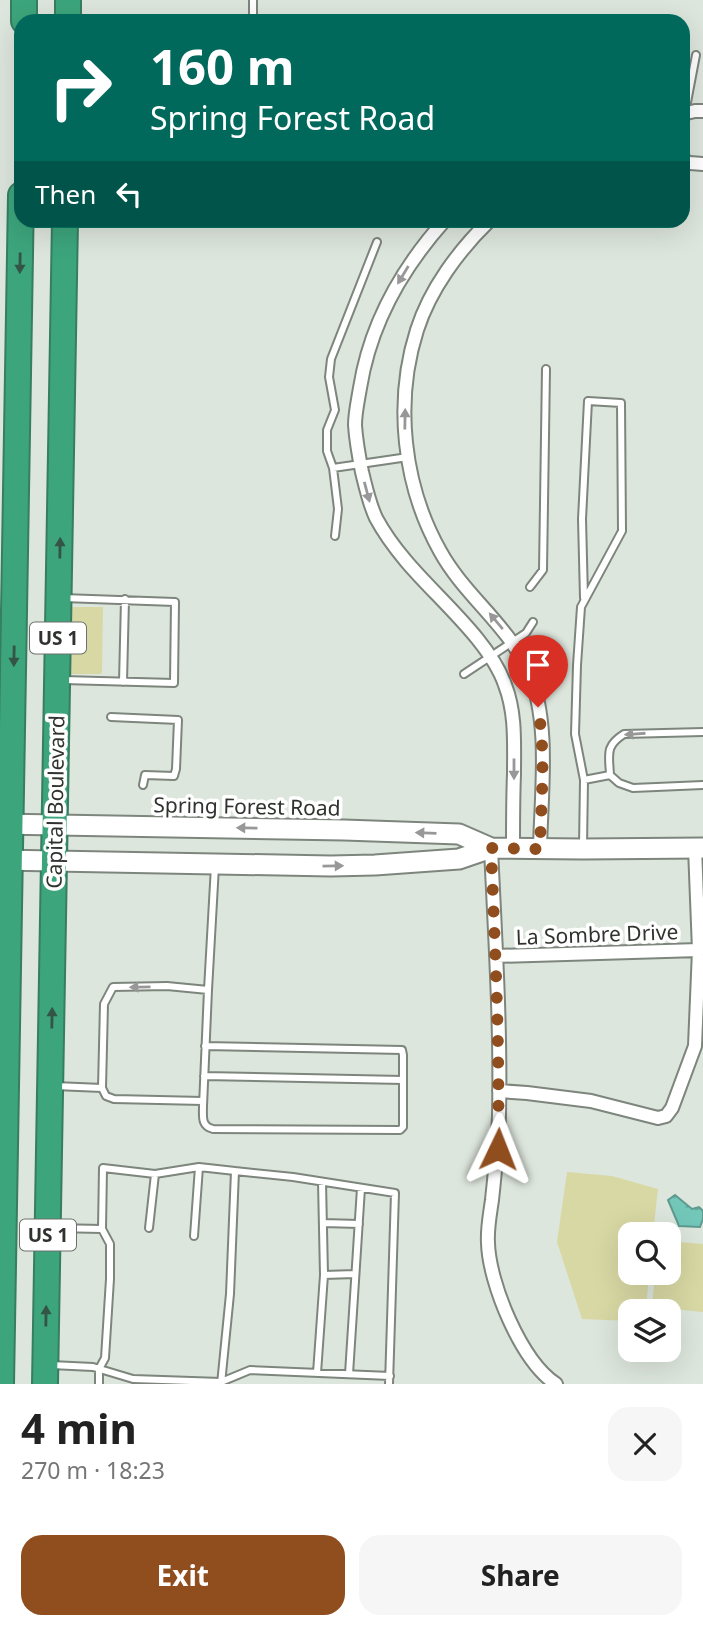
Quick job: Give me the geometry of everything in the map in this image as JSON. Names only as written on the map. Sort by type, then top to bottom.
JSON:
[{"type":"highway","name":"Capital Boulevard","points":[[1,1384],[7,695],[20,228]]},
{"type":"highway","name":"Capital Boulevard","points":[[45,1374],[65,228]]},
{"type":"main road","name":"Spring Forest Road","points":[[5,824],[459,834],[491,848]]},
{"type":"main road","name":"Spring Forest Road","points":[[5,860],[331,866],[459,859],[491,848],[699,848]]},
{"type":"street","points":[[438,228],[423,244],[404,273],[384,308],[371,342],[362,375],[355,423],[357,444],[369,501],[386,534],[405,560],[477,639],[498,668],[505,685],[512,708],[514,729],[513,848]]},
{"type":"street","points":[[482,228],[461,251],[444,276],[416,331],[405,396],[404,430],[410,474],[425,522],[440,552],[461,583],[513,643],[528,670],[536,692],[541,722],[542,758],[540,849]]},
{"type":"street","points":[[491,848],[499,1091],[498,1149],[488,1243],[499,1294],[512,1327],[545,1376],[556,1384]]},
{"type":"street","points":[[499,1091],[591,1101],[658,1118],[666,1116],[672,1108],[695,1046],[699,848]]},
{"type":"street","name":"La Sombre Drive","points":[[496,956],[699,950]]},
{"type":"lane","points":[[690,84],[696,55]]},
{"type":"lane","points":[[335,536],[338,509],[333,468],[327,451],[327,430],[335,410],[330,377],[331,359],[377,242]]},
{"type":"lane","points":[[530,587],[543,570],[546,369]]},
{"type":"lane","points":[[583,849],[584,780],[575,734],[581,607],[622,531],[621,402],[588,401],[582,519],[584,598]]},
{"type":"lane","points":[[333,468],[408,457]]},
{"type":"lane","points":[[57,680],[174,683],[175,673],[175,602],[58,598]]},
{"type":"lane","points":[[123,682],[125,600]]},
{"type":"lane","points":[[464,674],[513,643],[526,633],[533,622]]},
{"type":"lane","points":[[111,717],[178,720],[174,776],[145,775],[143,785]]},
{"type":"lane","points":[[703,732],[624,734],[608,748],[610,775],[619,783],[633,788],[703,785]]},
{"type":"lane","points":[[584,780],[610,775]]},
{"type":"lane","points":[[205,1046],[402,1051],[402,1127],[400,1130],[213,1129],[203,1124],[205,1046],[215,864]]},
{"type":"lane","points":[[203,1101],[114,1099],[106,1096],[102,1088],[104,1004],[113,987],[167,986],[208,990]]},
{"type":"lane","points":[[204,1076],[403,1080]]},
{"type":"lane","points":[[50,1086],[102,1088]]},
{"type":"lane","points":[[194,1236],[199,1167]]},
{"type":"lane","points":[[99,1384],[100,1369],[106,1358],[110,1279],[110,1244],[103,1229],[103,1168],[155,1174],[199,1167],[395,1193],[389,1384]]},
{"type":"lane","points":[[221,1383],[230,1294],[235,1171]]},
{"type":"lane","points":[[149,1228],[155,1174]]},
{"type":"lane","points":[[317,1373],[324,1275],[322,1182]]},
{"type":"lane","points":[[349,1374],[361,1188]]},
{"type":"lane","points":[[323,1223],[359,1224]]},
{"type":"lane","points":[[48,1227],[103,1229]]},
{"type":"lane","points":[[324,1275],[355,1274]]},
{"type":"lane","points":[[45,1374],[93,1367],[132,1379],[221,1383],[250,1370],[390,1376]]},
{"type":"green space","points":[[70,607],[103,607],[101,674],[69,674]]},
{"type":"green space","points":[[567,1172],[612,1176],[658,1189],[654,1222],[618,1222],[618,1285],[648,1285],[647,1299],[618,1299],[618,1320],[582,1319],[557,1242]]},
{"type":"green space","points":[[681,1242],[703,1244],[703,1312],[681,1310],[681,1299],[653,1299],[654,1285],[681,1285]]},
{"type":"water","points":[[675,1195],[692,1209],[699,1207],[703,1211],[700,1227],[681,1226],[668,1200]]},
{"type":"route","points":[[498,1149],[497,979],[491,848],[540,849],[542,758],[538,707]]}]
